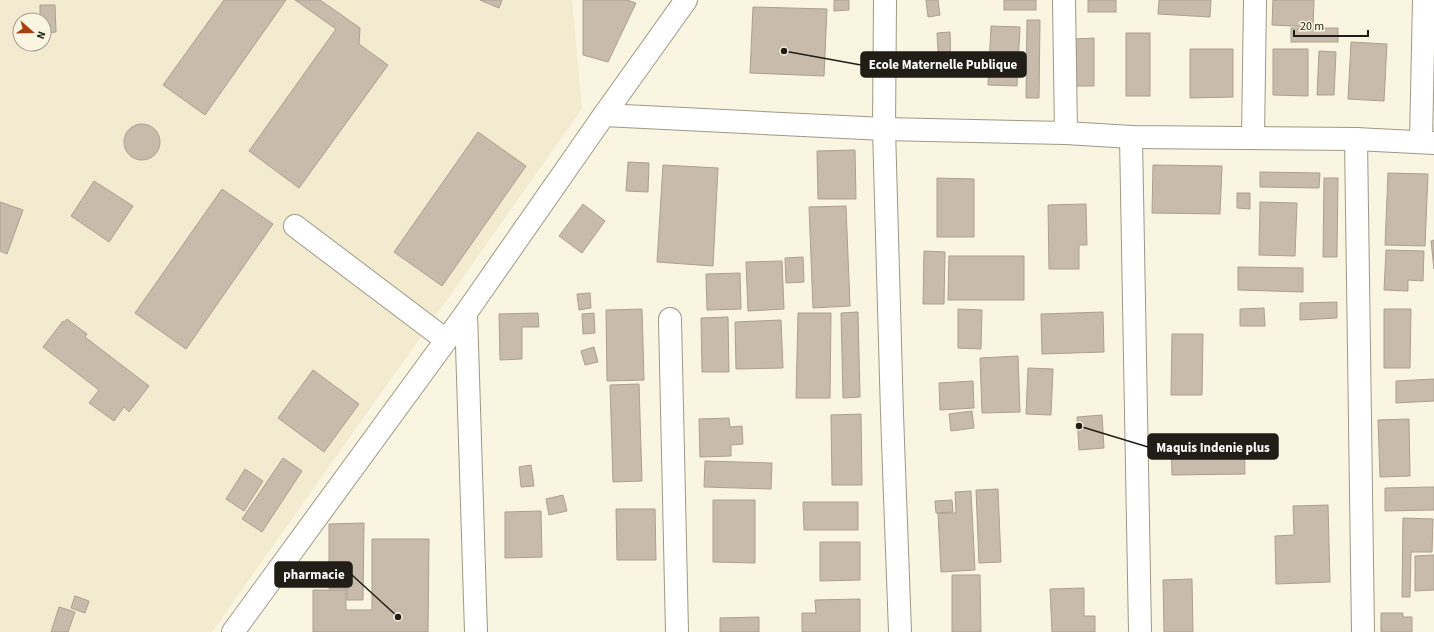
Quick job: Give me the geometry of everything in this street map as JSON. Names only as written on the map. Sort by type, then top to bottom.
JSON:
[{"type":"street","points":[[233,632],[466,313],[686,0]]},
{"type":"street","points":[[885,0],[884,129],[891,406],[900,632]]},
{"type":"street","points":[[1064,0],[1066,133]]},
{"type":"street","points":[[1254,138],[1255,0]]},
{"type":"street","points":[[604,115],[884,129],[1066,133],[1130,137],[1356,139],[1427,142],[1424,0]]},
{"type":"street","points":[[1130,137],[1140,632]]},
{"type":"street","points":[[1356,139],[1363,632]]},
{"type":"street","points":[[295,226],[446,340]]},
{"type":"street","points":[[466,313],[476,632]]},
{"type":"street","points":[[670,319],[677,632]]},
{"type":"shaded area","points":[[0,0],[572,0],[582,109],[212,632],[0,632]]},
{"type":"building","points":[[224,0],[286,0],[205,115],[163,85]]},
{"type":"building","points":[[295,0],[320,0],[360,28],[359,44],[388,65],[299,188],[249,151],[336,29]]},
{"type":"building","points":[[480,0],[502,0],[499,8]]},
{"type":"building","points":[[583,0],[627,0],[636,3],[608,62],[583,55]]},
{"type":"building","points":[[834,0],[849,0],[849,10],[834,11]]},
{"type":"building","points":[[926,0],[938,0],[940,15],[928,17]]},
{"type":"building","points":[[1004,0],[1036,0],[1036,10],[1004,10]]},
{"type":"building","points":[[1088,0],[1116,0],[1116,12],[1088,12]]},
{"type":"building","points":[[1159,0],[1211,0],[1210,17],[1158,14]]},
{"type":"building","points":[[1273,0],[1314,0],[1313,27],[1272,25]]},
{"type":"building","points":[[40,5],[55,5],[56,32],[52,32],[52,12],[40,12]]},
{"type":"building","points":[[753,7],[827,9],[824,76],[750,73]]},
{"type":"building","points":[[1027,20],[1040,20],[1039,98],[1026,98]]},
{"type":"building","points":[[991,26],[1020,27],[1017,86],[988,85]]},
{"type":"building","points":[[1291,28],[1338,28],[1338,42],[1291,42]]},
{"type":"building","points":[[950,32],[951,67],[939,68],[937,33]]},
{"type":"building","points":[[1126,33],[1150,33],[1150,96],[1126,96]]},
{"type":"building","points":[[1094,38],[1094,86],[1075,86],[1075,39]]},
{"type":"building","points":[[1351,42],[1387,44],[1384,101],[1348,99]]},
{"type":"building","points":[[1190,49],[1233,49],[1233,97],[1190,98]]},
{"type":"building","points":[[1273,49],[1308,49],[1308,96],[1273,95]]},
{"type":"building","points":[[1319,51],[1336,52],[1334,95],[1317,95]]},
{"type":"building","points":[[146,124],[155,129],[159,135],[159,149],[155,155],[146,160],[138,160],[129,155],[125,149],[124,138],[129,129],[135,125]]},
{"type":"building","points":[[478,132],[526,166],[442,286],[394,252]]},
{"type":"building","points":[[855,150],[856,199],[818,199],[817,151]]},
{"type":"building","points":[[628,162],[649,163],[648,192],[626,191]]},
{"type":"building","points":[[663,165],[718,168],[713,266],[657,262]]},
{"type":"building","points":[[1153,165],[1222,166],[1220,214],[1152,213]]},
{"type":"building","points":[[1260,172],[1320,173],[1319,188],[1260,187]]},
{"type":"building","points":[[1388,173],[1428,174],[1425,246],[1385,245]]},
{"type":"building","points":[[937,178],[974,179],[974,237],[937,237]]},
{"type":"building","points":[[1324,178],[1338,178],[1337,257],[1323,257]]},
{"type":"building","points":[[94,181],[133,206],[109,242],[71,216]]},
{"type":"building","points":[[222,189],[273,224],[186,349],[135,313]]},
{"type":"building","points":[[1237,193],[1250,193],[1250,209],[1237,208]]},
{"type":"building","points":[[0,202],[23,210],[7,254],[0,251]]},
{"type":"building","points":[[1260,202],[1297,203],[1295,256],[1259,255]]},
{"type":"building","points":[[583,204],[605,221],[582,253],[559,236]]},
{"type":"building","points":[[1086,204],[1087,245],[1079,245],[1079,269],[1049,269],[1048,205]]},
{"type":"building","points":[[846,206],[850,306],[813,308],[809,207]]},
{"type":"building","points":[[1434,240],[1434,269],[1431,241]]},
{"type":"building","points":[[1386,250],[1424,251],[1423,281],[1408,280],[1408,291],[1384,290]]},
{"type":"building","points":[[924,251],[945,252],[944,304],[923,304]]},
{"type":"building","points":[[949,256],[1024,256],[1024,300],[948,300]]},
{"type":"building","points":[[803,257],[804,282],[786,283],[785,258]]},
{"type":"building","points":[[782,261],[784,309],[748,311],[746,262]]},
{"type":"building","points":[[1238,267],[1303,268],[1303,292],[1238,290]]},
{"type":"building","points":[[740,273],[741,309],[707,310],[706,274]]},
{"type":"building","points":[[590,293],[591,308],[579,310],[577,294]]},
{"type":"building","points":[[1337,302],[1337,318],[1300,320],[1300,303]]},
{"type":"building","points":[[1264,308],[1265,326],[1240,326],[1240,309]]},
{"type":"building","points":[[642,309],[644,380],[607,381],[606,310]]},
{"type":"building","points":[[958,309],[982,310],[981,349],[958,348]]},
{"type":"building","points":[[1384,309],[1411,309],[1410,368],[1384,368]]},
{"type":"building","points":[[858,312],[860,397],[843,398],[841,313]]},
{"type":"building","points":[[1103,312],[1104,352],[1042,354],[1041,314]]},
{"type":"building","points":[[538,313],[539,327],[522,327],[522,359],[500,360],[499,314]]},
{"type":"building","points":[[594,313],[595,333],[583,334],[582,314]]},
{"type":"building","points":[[798,313],[831,313],[830,398],[796,398]]},
{"type":"building","points":[[728,317],[729,372],[702,372],[701,318]]},
{"type":"building","points":[[67,319],[87,334],[85,337],[149,386],[129,412],[124,407],[114,421],[89,403],[99,390],[43,347],[63,321],[64,322]]},
{"type":"building","points":[[781,320],[783,368],[736,369],[735,322]]},
{"type":"building","points":[[1172,334],[1203,334],[1202,395],[1171,395]]},
{"type":"building","points":[[594,347],[598,362],[585,365],[581,351]]},
{"type":"building","points":[[1018,356],[1020,412],[982,413],[980,358]]},
{"type":"building","points":[[1028,368],[1053,369],[1051,415],[1026,414]]},
{"type":"building","points":[[313,370],[359,404],[324,452],[278,418]]},
{"type":"building","points":[[1434,379],[1434,401],[1396,403],[1396,381]]},
{"type":"building","points":[[973,381],[974,408],[940,410],[939,383]]},
{"type":"building","points":[[639,384],[642,481],[613,482],[610,385]]},
{"type":"building","points":[[972,411],[974,428],[951,431],[949,414]]},
{"type":"building","points":[[861,414],[862,485],[832,485],[831,415]]},
{"type":"building","points":[[1102,415],[1104,448],[1079,450],[1077,417]]},
{"type":"building","points":[[729,418],[730,427],[742,426],[743,444],[731,445],[731,456],[700,457],[699,419]]},
{"type":"building","points":[[1409,419],[1410,476],[1380,477],[1378,420]]},
{"type":"building","points":[[1244,440],[1245,474],[1172,475],[1171,441]]},
{"type":"building","points":[[283,458],[302,471],[262,532],[242,519]]},
{"type":"building","points":[[705,461],[772,463],[771,489],[704,487]]},
{"type":"building","points":[[531,465],[534,486],[521,487],[519,467]]},
{"type":"building","points":[[245,469],[263,481],[244,511],[226,499]]},
{"type":"building","points":[[1434,487],[1434,510],[1385,511],[1385,488]]},
{"type":"building","points":[[998,489],[1001,562],[979,563],[976,490]]},
{"type":"building","points":[[971,491],[975,570],[941,572],[938,513],[956,513],[955,492]]},
{"type":"building","points":[[563,495],[567,511],[549,515],[546,499]]},
{"type":"building","points":[[713,500],[755,500],[755,563],[713,562]]},
{"type":"building","points":[[952,500],[953,512],[936,513],[935,501]]},
{"type":"building","points":[[803,502],[858,502],[858,530],[804,530]]},
{"type":"building","points":[[1328,505],[1330,582],[1276,584],[1275,536],[1294,535],[1293,506]]},
{"type":"building","points":[[616,509],[655,509],[656,560],[617,560]]},
{"type":"building","points":[[541,511],[542,557],[505,558],[505,512]]},
{"type":"building","points":[[1403,518],[1433,519],[1432,552],[1411,552],[1410,597],[1402,597]]},
{"type":"building","points":[[364,523],[363,600],[347,600],[347,589],[329,589],[329,524]]},
{"type":"building","points":[[372,539],[429,539],[428,632],[313,632],[313,590],[346,590],[346,610],[372,610]]},
{"type":"building","points":[[820,542],[860,542],[860,580],[820,581]]},
{"type":"building","points":[[1434,555],[1434,590],[1415,591],[1415,556]]},
{"type":"building","points":[[952,575],[980,575],[981,632],[952,632]]},
{"type":"building","points":[[1192,579],[1193,632],[1164,632],[1163,580]]},
{"type":"building","points":[[1084,588],[1084,616],[1095,616],[1095,632],[1052,632],[1050,589]]},
{"type":"building","points":[[75,596],[89,601],[85,613],[71,608]]},
{"type":"building","points":[[860,599],[860,632],[802,632],[802,613],[816,613],[815,600]]},
{"type":"building","points":[[59,607],[75,612],[68,632],[51,632]]},
{"type":"building","points":[[1381,613],[1403,613],[1403,617],[1412,617],[1412,632],[1381,632]]},
{"type":"building","points":[[759,617],[759,632],[720,632],[720,618]]},
{"type":"place","name":"Ecole Maternelle Publique","points":[[784,51]]},
{"type":"place","name":"Maquis Indenie plus","points":[[1079,426]]},
{"type":"place","name":"pharmacie","points":[[398,617]]}]
